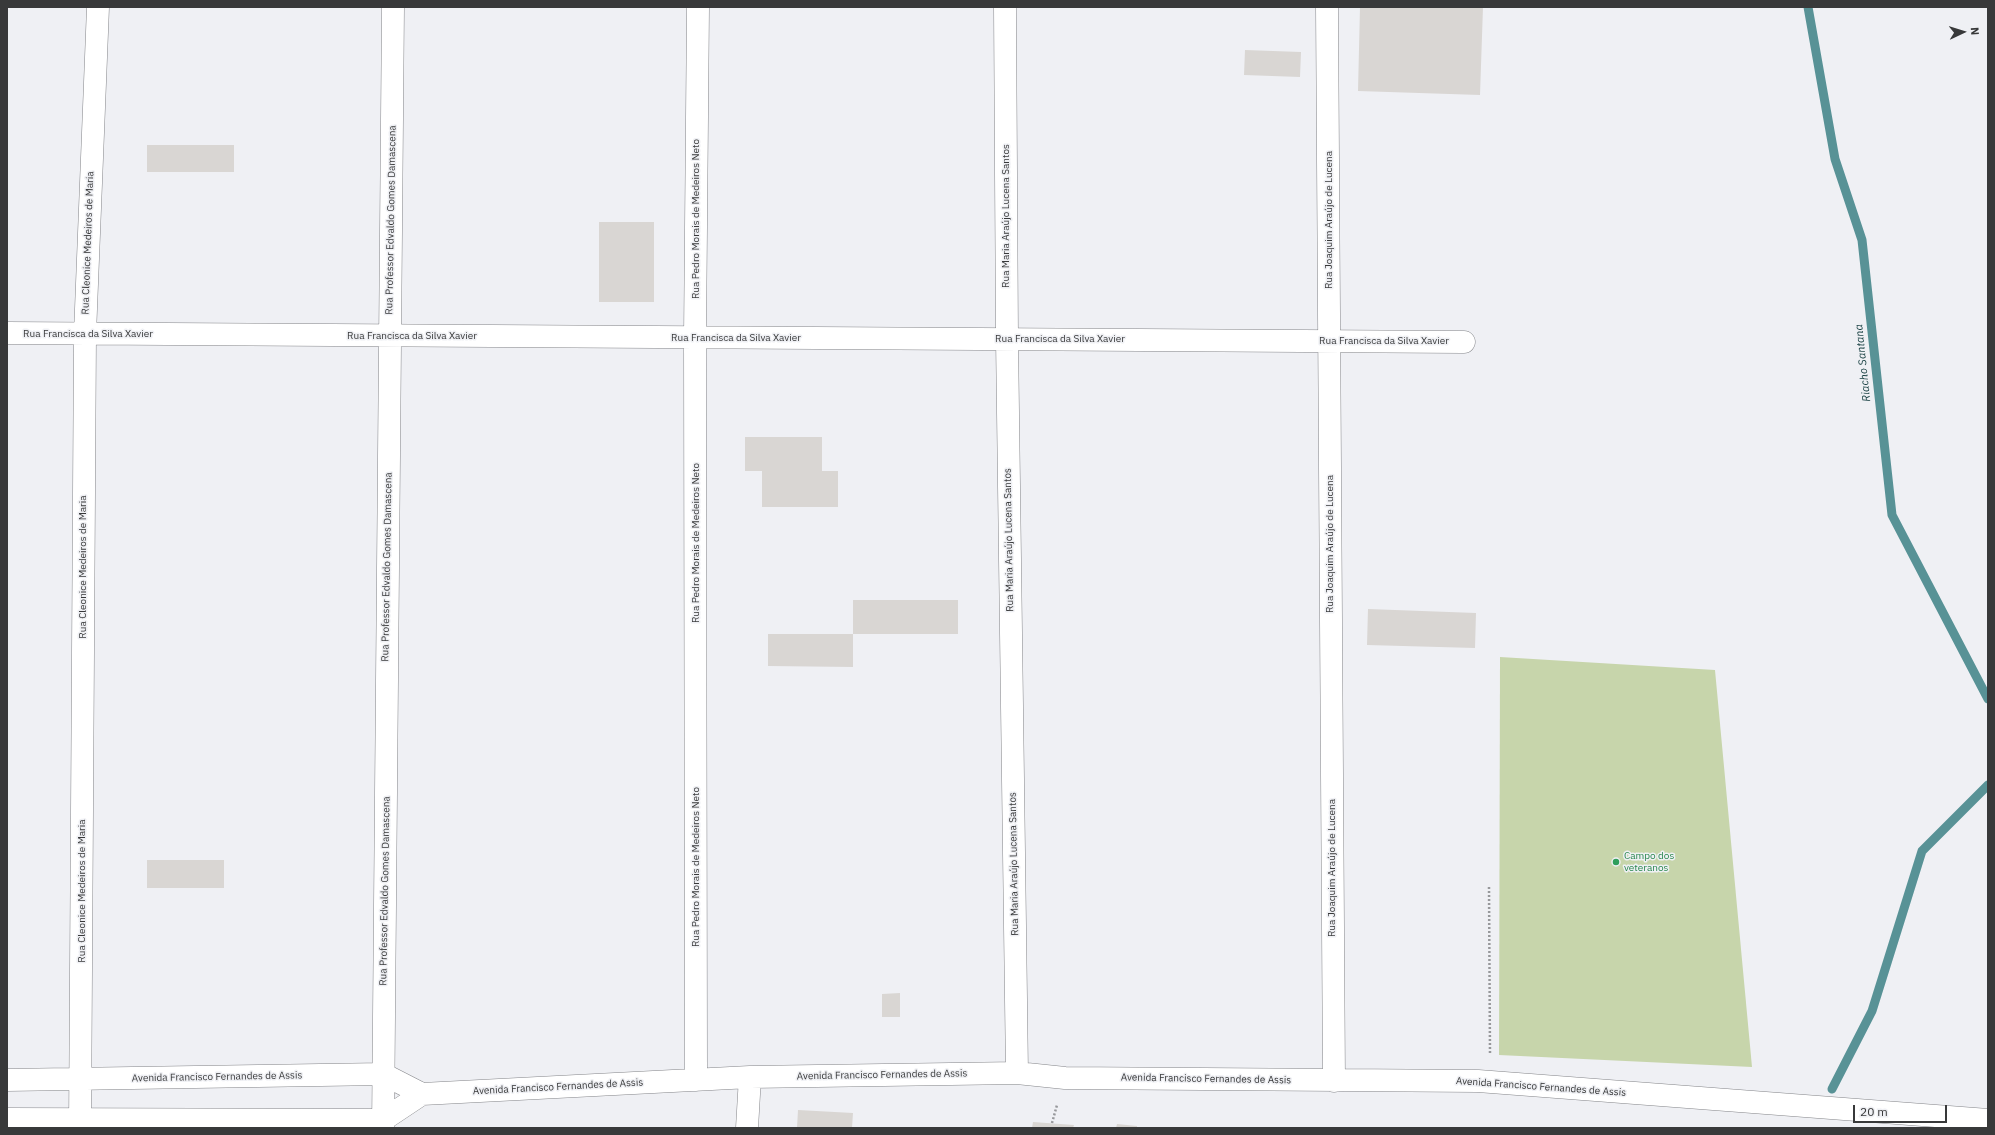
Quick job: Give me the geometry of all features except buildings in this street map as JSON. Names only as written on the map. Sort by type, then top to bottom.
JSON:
[{"type":"street","name":"Rua Cleonice Medeiros de Maria","points":[[80,1124],[84,334],[98,7]]},
{"type":"street","name":"Rua Professor Edvaldo Gomes Damascena","points":[[383,1124],[393,7]]},
{"type":"street","name":"Rua Pedro Morais de Medeiros Neto","points":[[696,1080],[696,337],[698,7]]},
{"type":"street","name":"Rua Maria Araújo Lucena Santos","points":[[1005,7],[1007,339],[1017,1073]]},
{"type":"street","name":"Rua Joaquim Araújo de Lucena","points":[[1327,7],[1334,1081]]},
{"type":"street","name":"Rua Francisca da Silva Xavier","points":[[7,333],[1464,342]]},
{"type":"street","name":"Avenida Francisco Fernandes de Assis","points":[[7,1080],[383,1074],[422,1094],[750,1078],[1017,1073],[1065,1078],[1478,1081],[1988,1120]]},
{"type":"street","points":[[748,1128],[750,1078]]},
{"type":"street","points":[[7,1119],[80,1124],[383,1124],[422,1094]]},
{"type":"path","points":[[1478,1081],[1488,1063],[1491,1047],[1490,887]]},
{"type":"green space","name":"Campo dos veteranos","points":[[1500,657],[1715,670],[1752,1067],[1499,1055]]},
{"type":"waterway","name":"Riacho Santana","points":[[1808,7],[1835,159],[1862,240],[1892,515],[1988,699]]},
{"type":"waterway","points":[[1832,1089],[1872,1011],[1922,851],[1988,785]]},
{"type":"place","name":"Campo dos veteranos","points":[[1616,862]]}]
